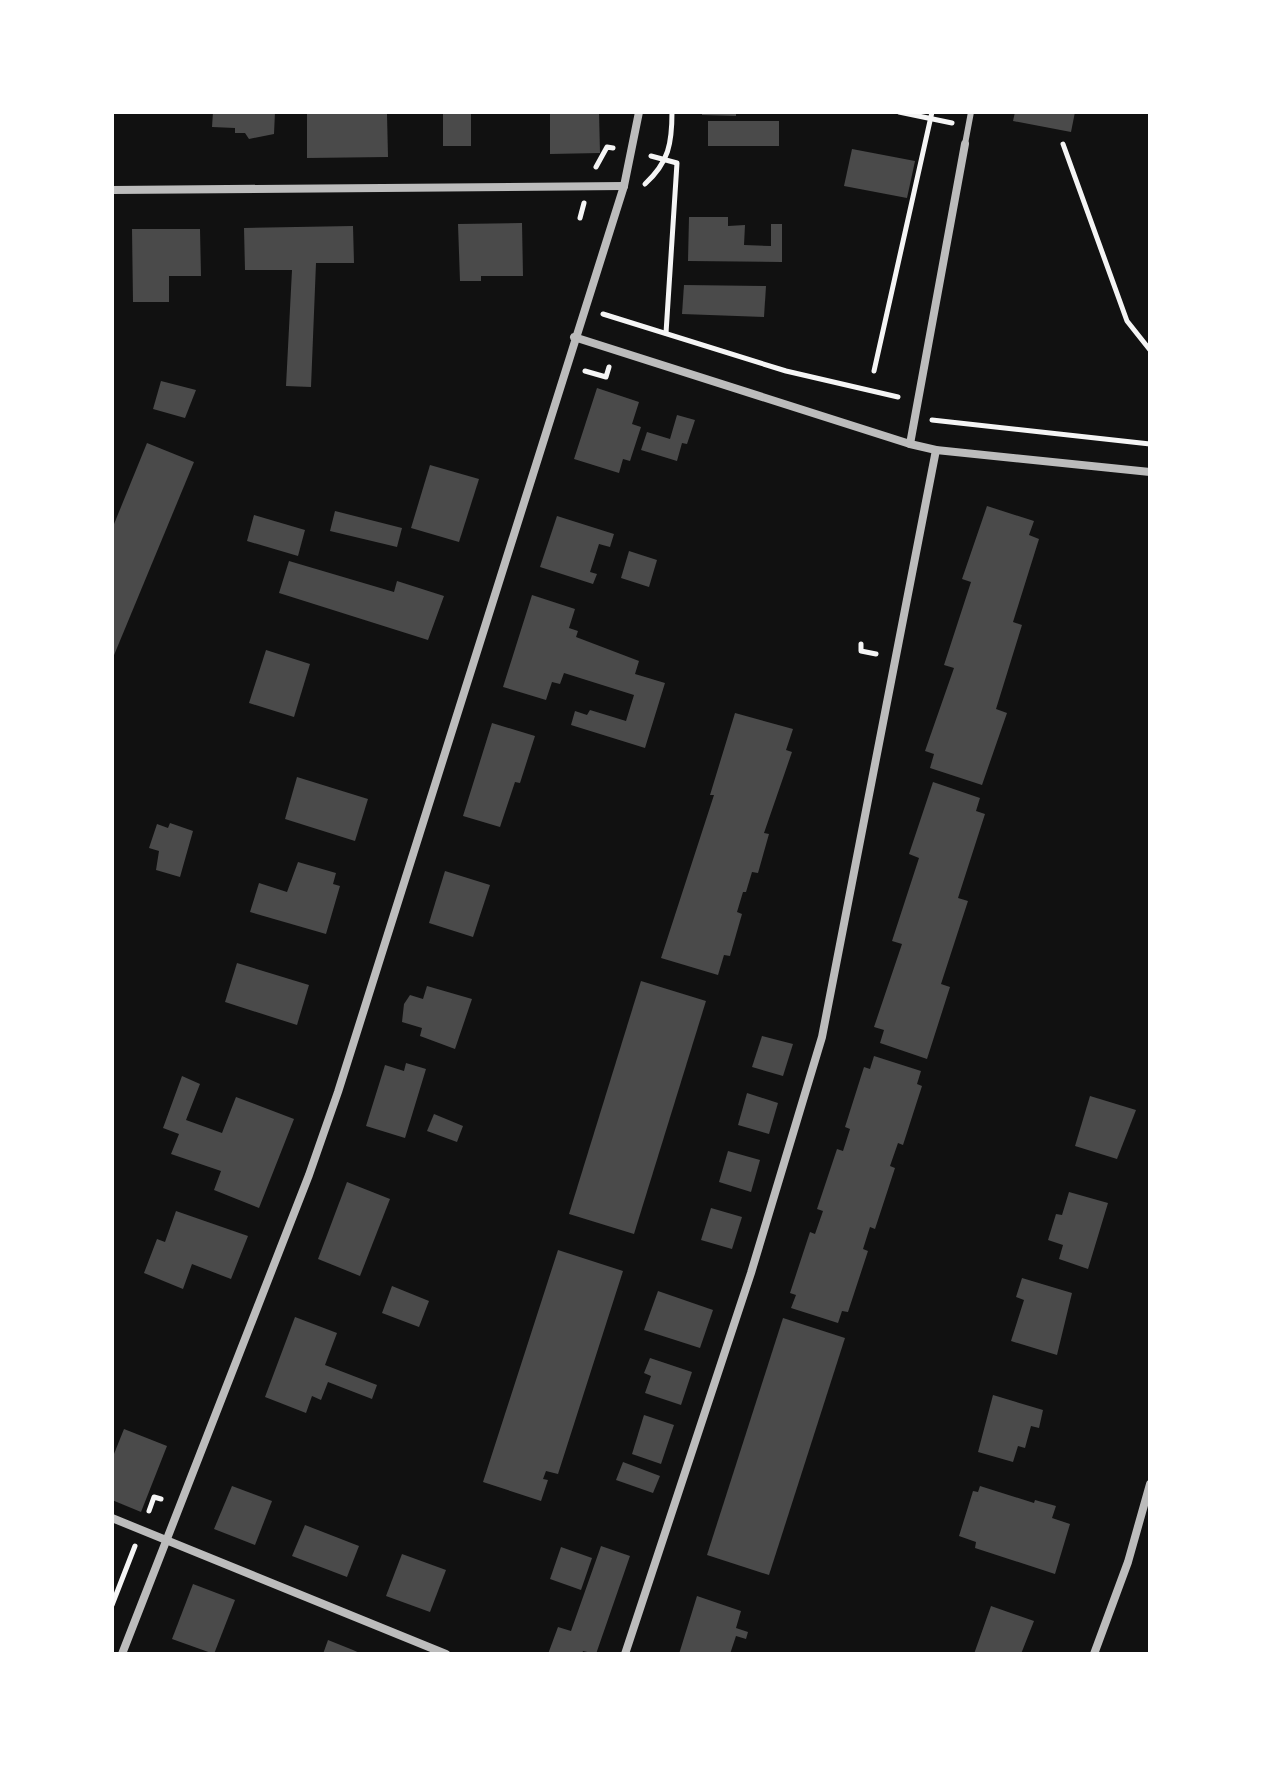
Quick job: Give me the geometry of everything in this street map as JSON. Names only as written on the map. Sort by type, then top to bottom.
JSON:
[{"type":"street","points":[[122,1654],[309,1175],[338,1092],[624,186],[639,112]]},
{"type":"street","points":[[910,444],[965,144]]},
{"type":"street","points":[[112,190],[624,186]]},
{"type":"street","points":[[574,337],[910,444],[936,450],[1150,472]]},
{"type":"street","points":[[625,1654],[751,1273],[822,1037],[936,450]]},
{"type":"street","points":[[1094,1654],[1128,1562],[1150,1484]]},
{"type":"street","points":[[112,1518],[446,1654]]},
{"type":"lane","points":[[965,144],[971,112]]},
{"type":"path","points":[[624,186],[646,184],[662,167],[672,146],[672,112]]},
{"type":"path","points":[[899,112],[931,115],[969,126]]},
{"type":"path","points":[[874,371],[931,115]]},
{"type":"path","points":[[1063,144],[1127,321],[1150,350]]},
{"type":"path","points":[[666,333],[677,163]]},
{"type":"path","points":[[583,308],[786,371],[917,401]]},
{"type":"path","points":[[585,371],[606,377]]},
{"type":"path","points":[[914,418],[1150,444]]},
{"type":"path","points":[[861,644],[861,651],[882,655]]},
{"type":"building","points":[[213,112],[275,112],[274,134],[249,139],[245,133],[235,133],[235,128],[212,127]]},
{"type":"building","points":[[307,112],[387,114],[388,157],[307,158]]},
{"type":"building","points":[[443,112],[471,112],[471,146],[443,146]]},
{"type":"building","points":[[550,112],[599,112],[600,153],[550,154]]},
{"type":"building","points":[[702,112],[736,112],[736,116],[702,115]]},
{"type":"building","points":[[1015,112],[1075,112],[1071,132],[1013,121]]},
{"type":"building","points":[[708,121],[779,121],[779,146],[708,146]]},
{"type":"building","points":[[852,149],[915,161],[907,198],[844,186]]},
{"type":"building","points":[[689,217],[728,217],[728,226],[745,225],[744,245],[771,246],[771,224],[782,224],[782,262],[688,261]]},
{"type":"building","points":[[522,223],[523,276],[481,276],[481,281],[460,281],[458,224]]},
{"type":"building","points":[[353,226],[354,263],[316,263],[311,387],[286,386],[292,270],[245,270],[244,228]]},
{"type":"building","points":[[132,229],[200,229],[201,276],[169,276],[169,302],[133,302]]},
{"type":"building","points":[[684,285],[766,286],[764,317],[682,314]]},
{"type":"building","points":[[161,381],[196,390],[185,418],[153,409]]},
{"type":"building","points":[[597,388],[639,402],[632,424],[641,427],[630,461],[623,459],[619,473],[574,459]]},
{"type":"building","points":[[677,415],[695,420],[687,444],[682,443],[677,461],[641,450],[647,432],[670,439]]},
{"type":"building","points":[[147,443],[194,462],[112,660],[112,529]]},
{"type":"building","points":[[430,465],[479,479],[459,542],[411,528]]},
{"type":"building","points":[[987,506],[1034,521],[1029,535],[1039,539],[1013,622],[1022,625],[996,709],[1007,713],[982,785],[930,768],[934,754],[925,751],[954,668],[944,665],[971,582],[962,579]]},
{"type":"building","points":[[335,511],[402,528],[397,547],[330,531]]},
{"type":"building","points":[[254,515],[305,530],[298,556],[247,541]]},
{"type":"building","points":[[557,516],[614,534],[610,547],[599,544],[590,572],[597,574],[593,584],[540,567]]},
{"type":"building","points":[[629,551],[657,560],[649,587],[621,578]]},
{"type":"building","points":[[289,561],[394,592],[397,581],[444,596],[428,640],[279,593]]},
{"type":"building","points":[[532,595],[575,609],[569,628],[578,631],[576,637],[639,661],[635,674],[665,683],[645,748],[571,725],[575,711],[587,715],[590,710],[626,721],[634,695],[564,673],[560,684],[552,682],[546,700],[503,687]]},
{"type":"building","points":[[266,650],[310,664],[294,717],[249,703]]},
{"type":"building","points":[[735,713],[793,729],[786,750],[792,752],[764,833],[769,834],[758,873],[752,872],[746,892],[743,892],[737,912],[742,914],[730,956],[724,955],[718,975],[661,958],[714,795],[710,795]]},
{"type":"building","points":[[492,723],[535,736],[520,783],[515,782],[500,827],[463,816]]},
{"type":"building","points":[[297,777],[368,799],[355,841],[285,819]]},
{"type":"building","points":[[933,782],[980,798],[976,811],[985,814],[958,898],[968,901],[941,984],[950,987],[927,1059],[880,1043],[884,1030],[874,1027],[902,944],[892,941],[919,858],[909,854]]},
{"type":"building","points":[[170,823],[193,831],[180,877],[156,870],[159,851],[149,848],[157,824],[168,828]]},
{"type":"building","points":[[298,862],[336,873],[333,884],[340,886],[326,934],[250,912],[259,883],[287,892]]},
{"type":"building","points":[[445,871],[490,885],[473,937],[429,923]]},
{"type":"building","points":[[237,963],[309,985],[297,1025],[225,1002]]},
{"type":"building","points":[[641,981],[706,1001],[634,1234],[569,1214]]},
{"type":"building","points":[[427,986],[472,999],[455,1049],[420,1036],[422,1028],[402,1022],[404,1004],[410,995],[423,999]]},
{"type":"building","points":[[762,1036],[793,1044],[783,1076],[752,1067]]},
{"type":"building","points":[[874,1056],[921,1071],[917,1084],[922,1086],[903,1145],[898,1143],[890,1166],[895,1168],[875,1229],[870,1227],[863,1249],[868,1251],[848,1312],[842,1311],[838,1323],[791,1308],[796,1295],[790,1293],[810,1232],[815,1234],[823,1211],[817,1209],[837,1149],[843,1151],[850,1129],[845,1127],[864,1067],[870,1069]]},
{"type":"building","points":[[406,1063],[426,1069],[405,1138],[366,1126],[385,1065],[404,1071]]},
{"type":"building","points":[[182,1076],[200,1084],[186,1120],[222,1133],[236,1097],[294,1119],[259,1208],[214,1190],[221,1171],[171,1154],[179,1134],[163,1128]]},
{"type":"building","points":[[747,1093],[778,1103],[769,1134],[738,1125]]},
{"type":"building","points":[[1090,1096],[1136,1110],[1117,1159],[1075,1146]]},
{"type":"building","points":[[434,1114],[463,1126],[457,1142],[427,1131]]},
{"type":"building","points":[[728,1151],[760,1160],[751,1192],[719,1182]]},
{"type":"building","points":[[347,1182],[390,1199],[360,1276],[318,1259]]},
{"type":"building","points":[[1069,1192],[1108,1203],[1088,1269],[1059,1259],[1063,1245],[1048,1240],[1056,1214],[1062,1215]]},
{"type":"building","points":[[711,1208],[742,1217],[732,1249],[701,1240]]},
{"type":"building","points":[[176,1211],[248,1236],[231,1279],[192,1264],[183,1289],[144,1273],[157,1239],[165,1242]]},
{"type":"building","points":[[558,1250],[623,1271],[558,1474],[546,1471],[543,1479],[548,1480],[541,1501],[483,1482]]},
{"type":"building","points":[[1022,1278],[1072,1293],[1057,1355],[1011,1341],[1024,1300],[1016,1297]]},
{"type":"building","points":[[392,1286],[429,1301],[419,1327],[382,1313]]},
{"type":"building","points":[[658,1291],[713,1310],[700,1348],[644,1330]]},
{"type":"building","points":[[295,1317],[337,1333],[325,1365],[377,1385],[372,1399],[328,1382],[321,1400],[312,1396],[306,1413],[265,1397]]},
{"type":"building","points":[[783,1318],[845,1338],[769,1575],[707,1555]]},
{"type":"building","points":[[650,1358],[692,1372],[681,1405],[645,1393],[651,1376],[644,1373]]},
{"type":"building","points":[[993,1395],[1043,1410],[1039,1428],[1031,1426],[1025,1448],[1018,1446],[1013,1462],[978,1452]]},
{"type":"building","points":[[644,1415],[674,1425],[661,1464],[632,1454]]},
{"type":"building","points":[[124,1429],[167,1446],[141,1512],[112,1500],[112,1459]]},
{"type":"building","points":[[623,1462],[660,1476],[653,1493],[616,1480]]},
{"type":"building","points":[[232,1486],[272,1501],[255,1545],[214,1529]]},
{"type":"building","points":[[980,1486],[1034,1503],[1035,1500],[1056,1506],[1052,1518],[1070,1524],[1055,1574],[975,1548],[976,1542],[959,1536],[973,1491],[978,1492]]},
{"type":"building","points":[[305,1525],[359,1546],[347,1577],[292,1556]]},
{"type":"building","points":[[601,1546],[630,1556],[596,1654],[583,1651],[582,1654],[548,1654],[558,1627],[571,1631]]},
{"type":"building","points":[[561,1547],[592,1558],[581,1590],[550,1579]]},
{"type":"building","points":[[402,1554],[446,1570],[430,1612],[386,1596]]},
{"type":"building","points":[[193,1584],[235,1600],[214,1654],[172,1639]]},
{"type":"building","points":[[697,1596],[741,1611],[736,1628],[748,1632],[746,1639],[736,1636],[730,1654],[679,1654]]},
{"type":"building","points":[[991,1606],[1034,1621],[1021,1654],[974,1654]]},
{"type":"building","points":[[328,1640],[353,1650],[362,1654],[323,1654]]}]
